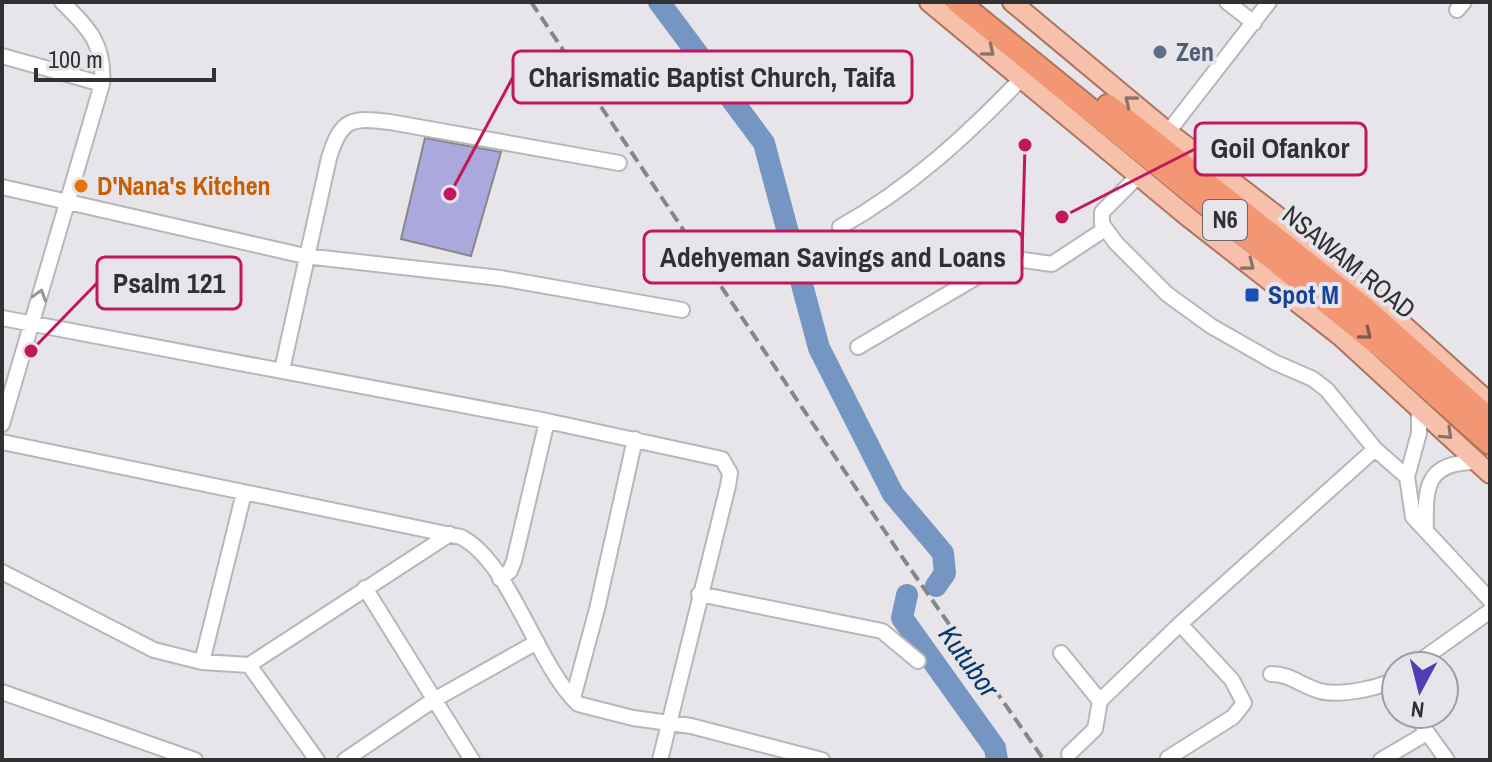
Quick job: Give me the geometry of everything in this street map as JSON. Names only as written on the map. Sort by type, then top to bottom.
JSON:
[{"type":"highway","name":"NSAWAM ROAD","points":[[958,2],[1388,352],[1490,443]]},
{"type":"highway","name":"NSAWAM ROAD","points":[[980,2],[1366,310],[1490,420]]},
{"type":"main road","points":[[929,2],[1138,176],[1340,336],[1483,468]]},
{"type":"main road","points":[[1012,2],[1168,132],[1315,245],[1490,403]]},
{"type":"street","points":[[2,424],[102,84],[103,59],[97,40],[62,2]]},
{"type":"street","points":[[1227,2],[1254,23]]},
{"type":"street","points":[[1168,132],[1269,2]]},
{"type":"street","points":[[2,56],[102,84]]},
{"type":"street","points":[[840,227],[941,158],[1022,78]]},
{"type":"street","points":[[282,370],[305,256],[334,139],[352,121],[390,122],[619,163]]},
{"type":"street","points":[[1138,176],[1104,207],[1101,220],[1105,229],[1167,294],[1211,326],[1274,362],[1313,379],[1327,390],[1375,449],[1407,477]]},
{"type":"street","points":[[2,187],[305,256],[500,278],[682,310]]},
{"type":"street","points":[[858,347],[982,271],[1009,259],[1052,264],[1105,229]]},
{"type":"street","points":[[2,318],[716,456],[728,466],[728,486],[660,760]]},
{"type":"street","points":[[1419,408],[1419,433],[1407,477],[1413,517],[1490,600]]},
{"type":"street","points":[[500,579],[510,571],[514,561],[547,421]]},
{"type":"street","points":[[573,698],[597,609],[635,439]]},
{"type":"street","points":[[2,442],[468,540],[500,579],[573,698],[591,709],[669,723],[822,760]]},
{"type":"street","points":[[1069,754],[1095,729],[1100,701],[1180,624],[1375,449]]},
{"type":"street","points":[[1426,531],[1425,492],[1441,468],[1454,462],[1483,468]]},
{"type":"street","points":[[202,662],[244,493]]},
{"type":"street","points":[[2,572],[125,637],[177,658],[249,665],[450,534]]},
{"type":"street","points":[[365,588],[432,701],[472,760]]},
{"type":"street","points":[[699,594],[882,631],[918,661]]},
{"type":"street","points":[[1435,650],[1490,611]]},
{"type":"street","points":[[1168,758],[1233,717],[1244,703],[1232,680],[1180,624]]},
{"type":"street","points":[[345,760],[432,701],[537,642]]},
{"type":"street","points":[[1061,653],[1100,701]]},
{"type":"street","points":[[249,665],[317,760]]},
{"type":"street","points":[[1271,674],[1286,674],[1317,690],[1334,693],[1380,685]]},
{"type":"street","points":[[2,692],[195,760]]},
{"type":"street","points":[[1425,730],[1447,760]]},
{"type":"street","points":[[1381,760],[1427,733]]},
{"type":"building","points":[[425,138],[501,152],[471,256],[401,239]]},
{"type":"waterway","points":[[659,2],[764,143],[819,348],[893,494],[943,553],[945,573],[936,586]]},
{"type":"waterway","name":"Kutubor","points":[[907,595],[902,618],[995,748],[997,760]]},
{"type":"railway","points":[[531,2],[900,554],[1044,760]]},
{"type":"place","name":"Zen","points":[[1160,52]]},
{"type":"place","name":"Adehyeman Savings and Loans","points":[[1025,145]]},
{"type":"place","name":"D'Nana's Kitchen","points":[[81,186]]},
{"type":"place","name":"Charismatic Baptist Church, Taifa","points":[[450,194]]},
{"type":"place","name":"Goil Ofankor","points":[[1062,217]]},
{"type":"place","name":"Spot M","points":[[1252,295]]},
{"type":"place","name":"Psalm 121","points":[[31,351]]}]
